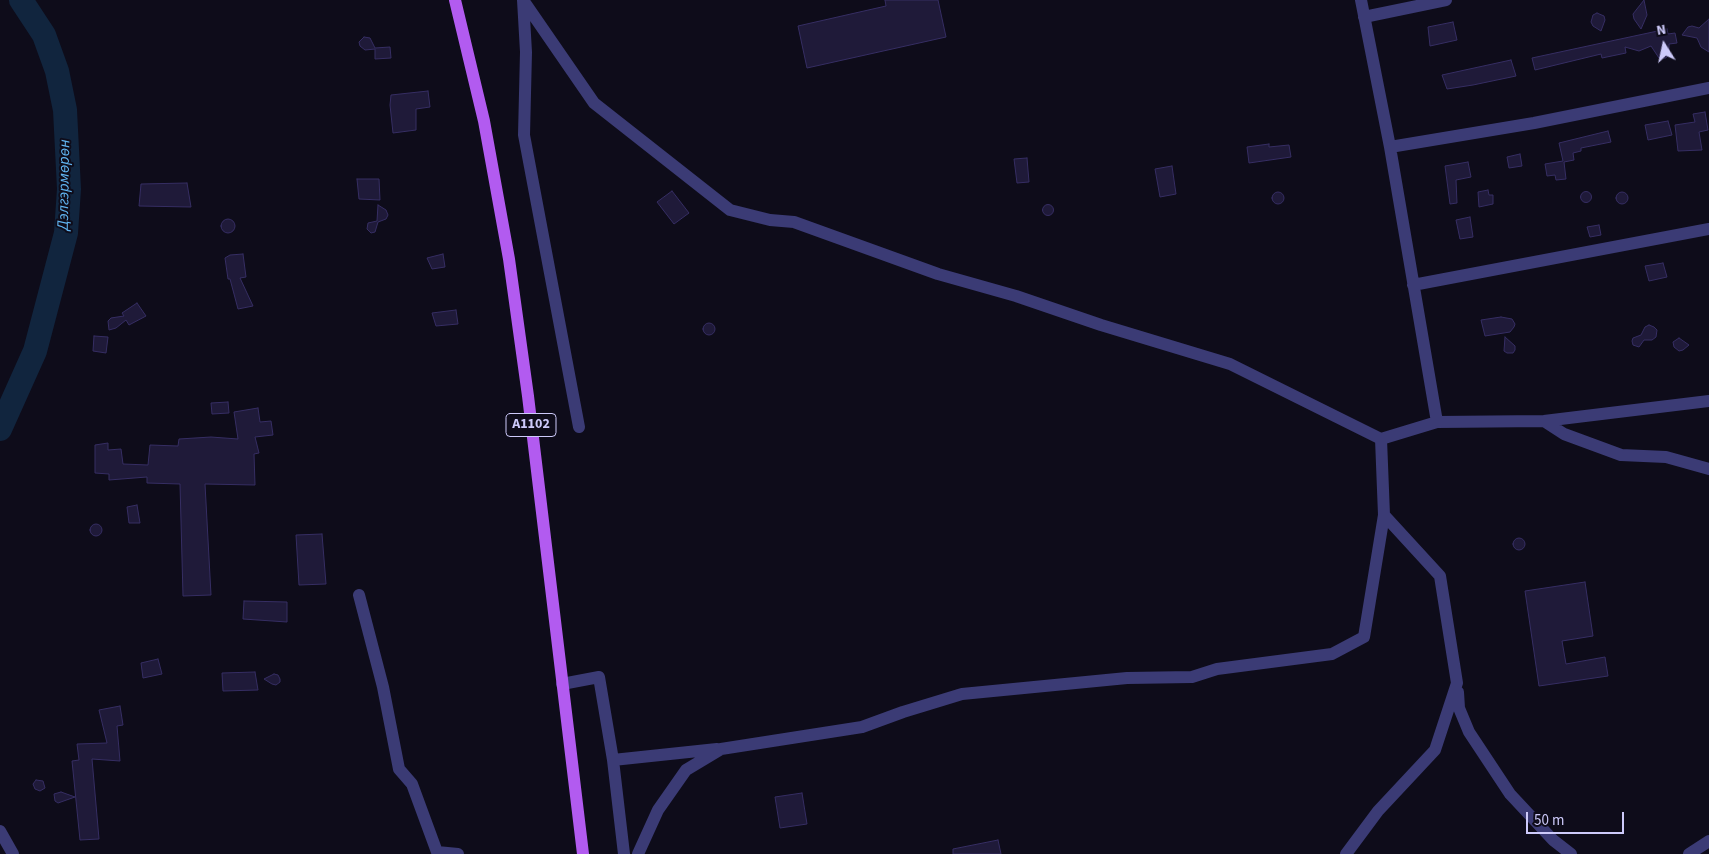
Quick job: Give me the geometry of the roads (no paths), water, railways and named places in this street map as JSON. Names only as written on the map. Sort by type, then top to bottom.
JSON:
[{"type":"main road","name":"A1102","points":[[455,0],[484,121],[509,259],[528,396],[583,854]]},
{"type":"street","points":[[579,426],[524,135],[526,52],[523,0],[594,103],[730,210],[770,220],[794,222],[938,274],[1016,296],[1101,325],[1230,364],[1381,438],[1437,422],[1544,421],[1709,401]]},
{"type":"street","points":[[1361,0],[1390,147],[1437,422]]},
{"type":"street","points":[[1364,17],[1446,0]]},
{"type":"street","points":[[1390,147],[1534,123],[1709,88]]},
{"type":"street","points":[[1413,285],[1709,230]]},
{"type":"street","points":[[1544,421],[1564,434],[1621,455],[1666,457],[1709,469]]},
{"type":"street","points":[[613,760],[721,749],[862,727],[962,694],[1127,678],[1192,677],[1216,669],[1332,654],[1364,637],[1384,516],[1381,438]]},
{"type":"street","points":[[1384,516],[1440,576],[1457,683],[1459,708],[1469,732],[1505,786],[1553,840],[1571,854]]},
{"type":"street","points":[[359,595],[383,687],[399,769],[412,784],[436,852],[458,854]]},
{"type":"street","points":[[562,684],[600,677],[613,760],[624,854]]},
{"type":"street","points":[[1346,854],[1378,811],[1436,750],[1457,683]]},
{"type":"street","points":[[638,854],[658,810],[686,770],[721,749]]},
{"type":"street","points":[[0,831],[13,854]]},
{"type":"street","points":[[1689,854],[1709,841]]},
{"type":"waterway","name":"Дэлгэрмөрөн","points":[[0,429],[35,351],[66,233],[69,189],[65,110],[57,71],[44,35],[21,0]]}]
